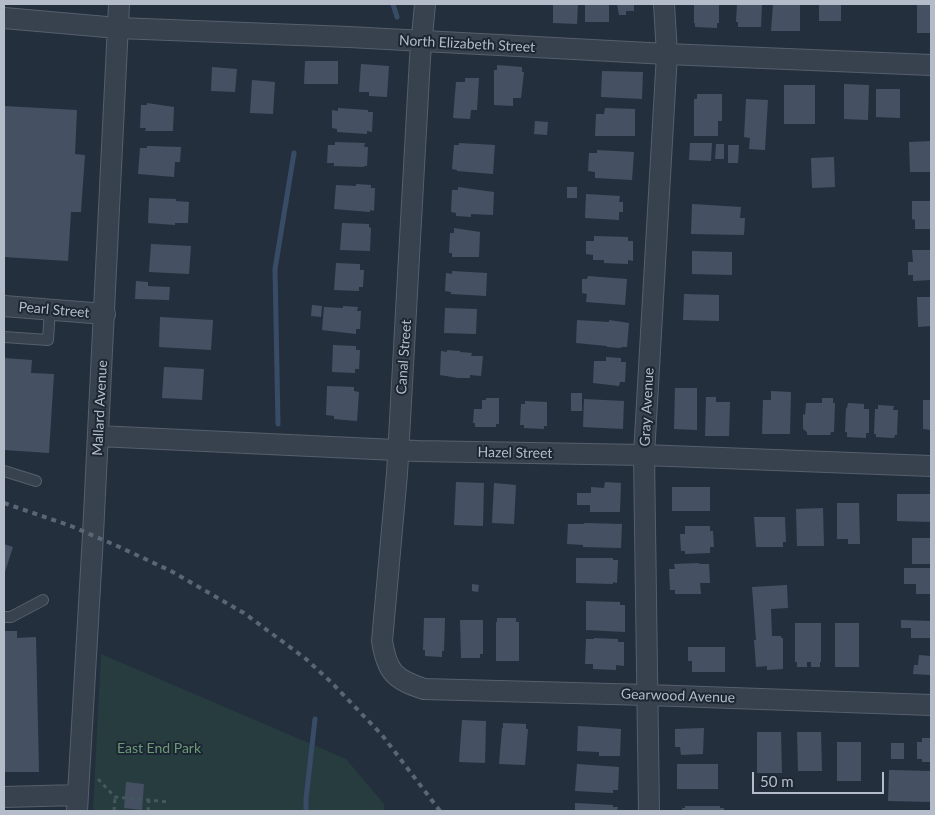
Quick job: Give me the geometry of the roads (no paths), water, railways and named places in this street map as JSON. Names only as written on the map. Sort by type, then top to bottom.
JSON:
[{"type":"street","name":"Mallard Avenue","points":[[78,803],[120,4]]},
{"type":"street","name":"Canal Street","points":[[424,689],[400,680],[390,669],[384,654],[382,641],[398,450],[421,41],[425,4]]},
{"type":"street","name":"Gray Avenue","points":[[649,811],[644,456],[667,54],[664,4]]},
{"type":"street","name":"North Elizabeth Street","points":[[4,18],[118,28],[931,65]]},
{"type":"street","name":"Pearl Street","points":[[4,306],[105,314]]},
{"type":"street","name":"Hazel Street","points":[[98,436],[398,450],[931,466]]},
{"type":"street","name":"Gearwood Avenue","points":[[424,689],[931,704]]},
{"type":"street","points":[[4,796],[78,803]]},
{"type":"lane","points":[[4,337],[48,340],[50,309]]},
{"type":"lane","points":[[4,471],[36,482]]},
{"type":"lane","points":[[4,617],[11,617],[43,600]]},
{"type":"waterway","points":[[393,4],[397,17]]},
{"type":"waterway","points":[[278,424],[275,269],[294,153]]},
{"type":"waterway","points":[[306,811],[315,719]]},
{"type":"railway","points":[[4,503],[71,526],[115,545],[171,571],[244,613],[306,659],[331,682],[382,735],[440,811]]},
{"type":"park label","name":"East End Park","points":[[159,748]]}]
